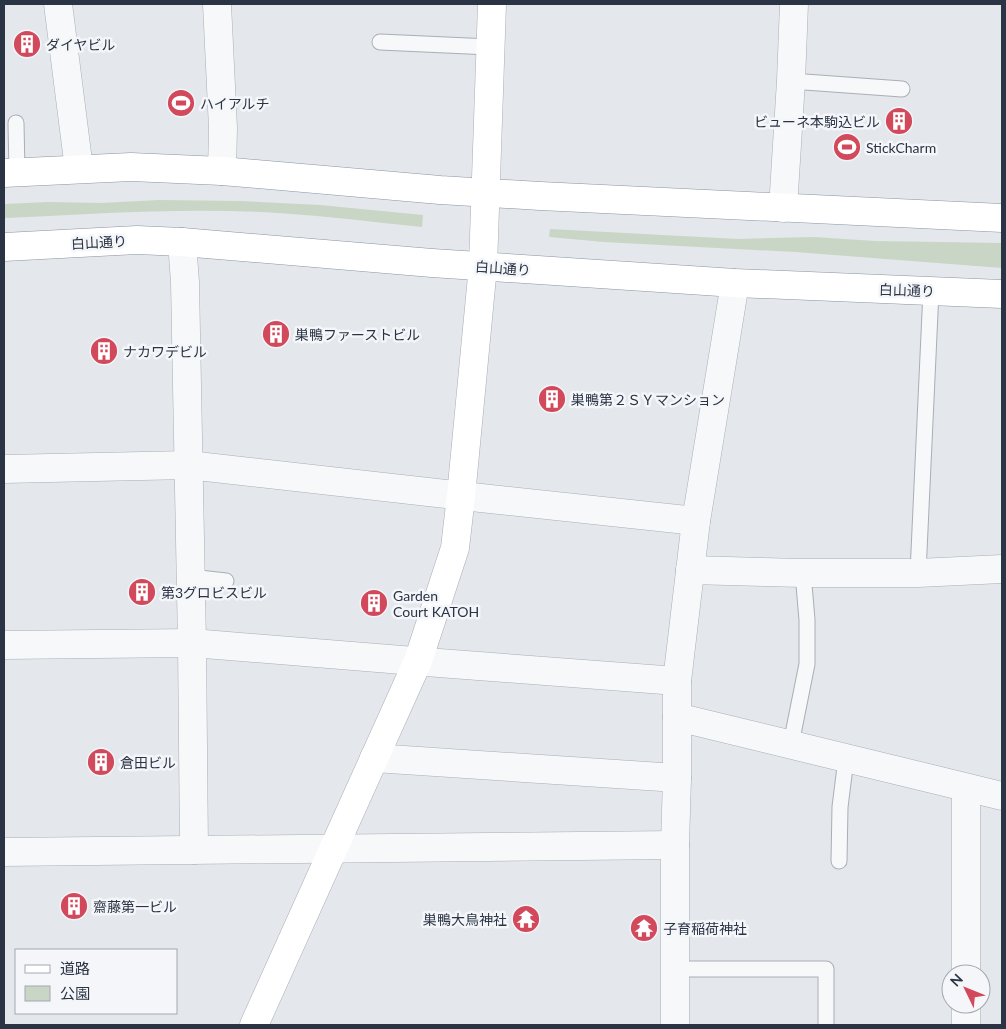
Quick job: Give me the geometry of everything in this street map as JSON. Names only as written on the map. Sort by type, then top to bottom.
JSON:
[{"type":"main road","points":[[254,1025],[418,661],[455,548],[462,496],[483,266],[492,4]]},
{"type":"main road","points":[[10,173],[131,167],[222,171],[486,193],[1002,218]]},
{"type":"main road","name":"白山通り","points":[[4,247],[137,240],[182,242],[483,266],[735,283],[1002,294]]},
{"type":"street","points":[[58,4],[60,69],[79,169]]},
{"type":"street","points":[[217,4],[223,128],[222,171]]},
{"type":"street","points":[[783,208],[794,4]]},
{"type":"street","points":[[182,242],[186,282],[194,850]]},
{"type":"street","points":[[675,1025],[677,681],[696,521],[735,283]]},
{"type":"street","points":[[4,469],[188,464],[696,521]]},
{"type":"street","points":[[690,570],[803,573],[1002,569]]},
{"type":"street","points":[[4,645],[192,643],[677,681]]},
{"type":"street","points":[[677,717],[1002,796]]},
{"type":"street","points":[[374,758],[677,778]]},
{"type":"street","points":[[966,788],[966,964]]},
{"type":"street","points":[[4,852],[675,845]]},
{"type":"lane","points":[[380,42],[490,47]]},
{"type":"lane","points":[[791,81],[902,89]]},
{"type":"lane","points":[[10,173],[16,123]]},
{"type":"lane","points":[[918,572],[931,290]]},
{"type":"lane","points":[[791,744],[807,664],[807,620],[803,573]]},
{"type":"lane","points":[[190,577],[226,581]]},
{"type":"lane","points":[[839,861],[840,807],[846,759]]},
{"type":"lane","points":[[676,969],[826,969],[826,1025]]},
{"type":"green space","points":[[159,200],[240,201],[320,205],[423,215],[422,227],[244,211],[141,212],[4,218],[4,204],[48,202],[101,203]]},
{"type":"green space","points":[[550,229],[738,239],[814,237],[875,241],[1002,243],[1002,268],[795,252],[604,242],[549,237]]},
{"type":"place","name":"ダイヤビル","points":[[27,44]]},
{"type":"place","name":"ハイアルチ","points":[[181,103]]},
{"type":"place","name":"ビューネ本駒込ビル","points":[[899,121]]},
{"type":"place","name":"StickCharm","points":[[847,147]]},
{"type":"place","name":"巣鴨ファーストビル","points":[[276,334]]},
{"type":"place","name":"ナカワデビル","points":[[104,351]]},
{"type":"place","name":"巣鴨第２ＳＹマンション","points":[[552,399]]},
{"type":"place","name":"第3グロビスビル","points":[[142,592]]},
{"type":"place","name":"Garden Court KATOH","points":[[374,603]]},
{"type":"place","name":"倉田ビル","points":[[101,762]]},
{"type":"place","name":"齋藤第一ビル","points":[[74,906]]},
{"type":"place","name":"巣鴨大鳥神社","points":[[526,919]]},
{"type":"place","name":"子育稲荷神社","points":[[644,928]]}]
